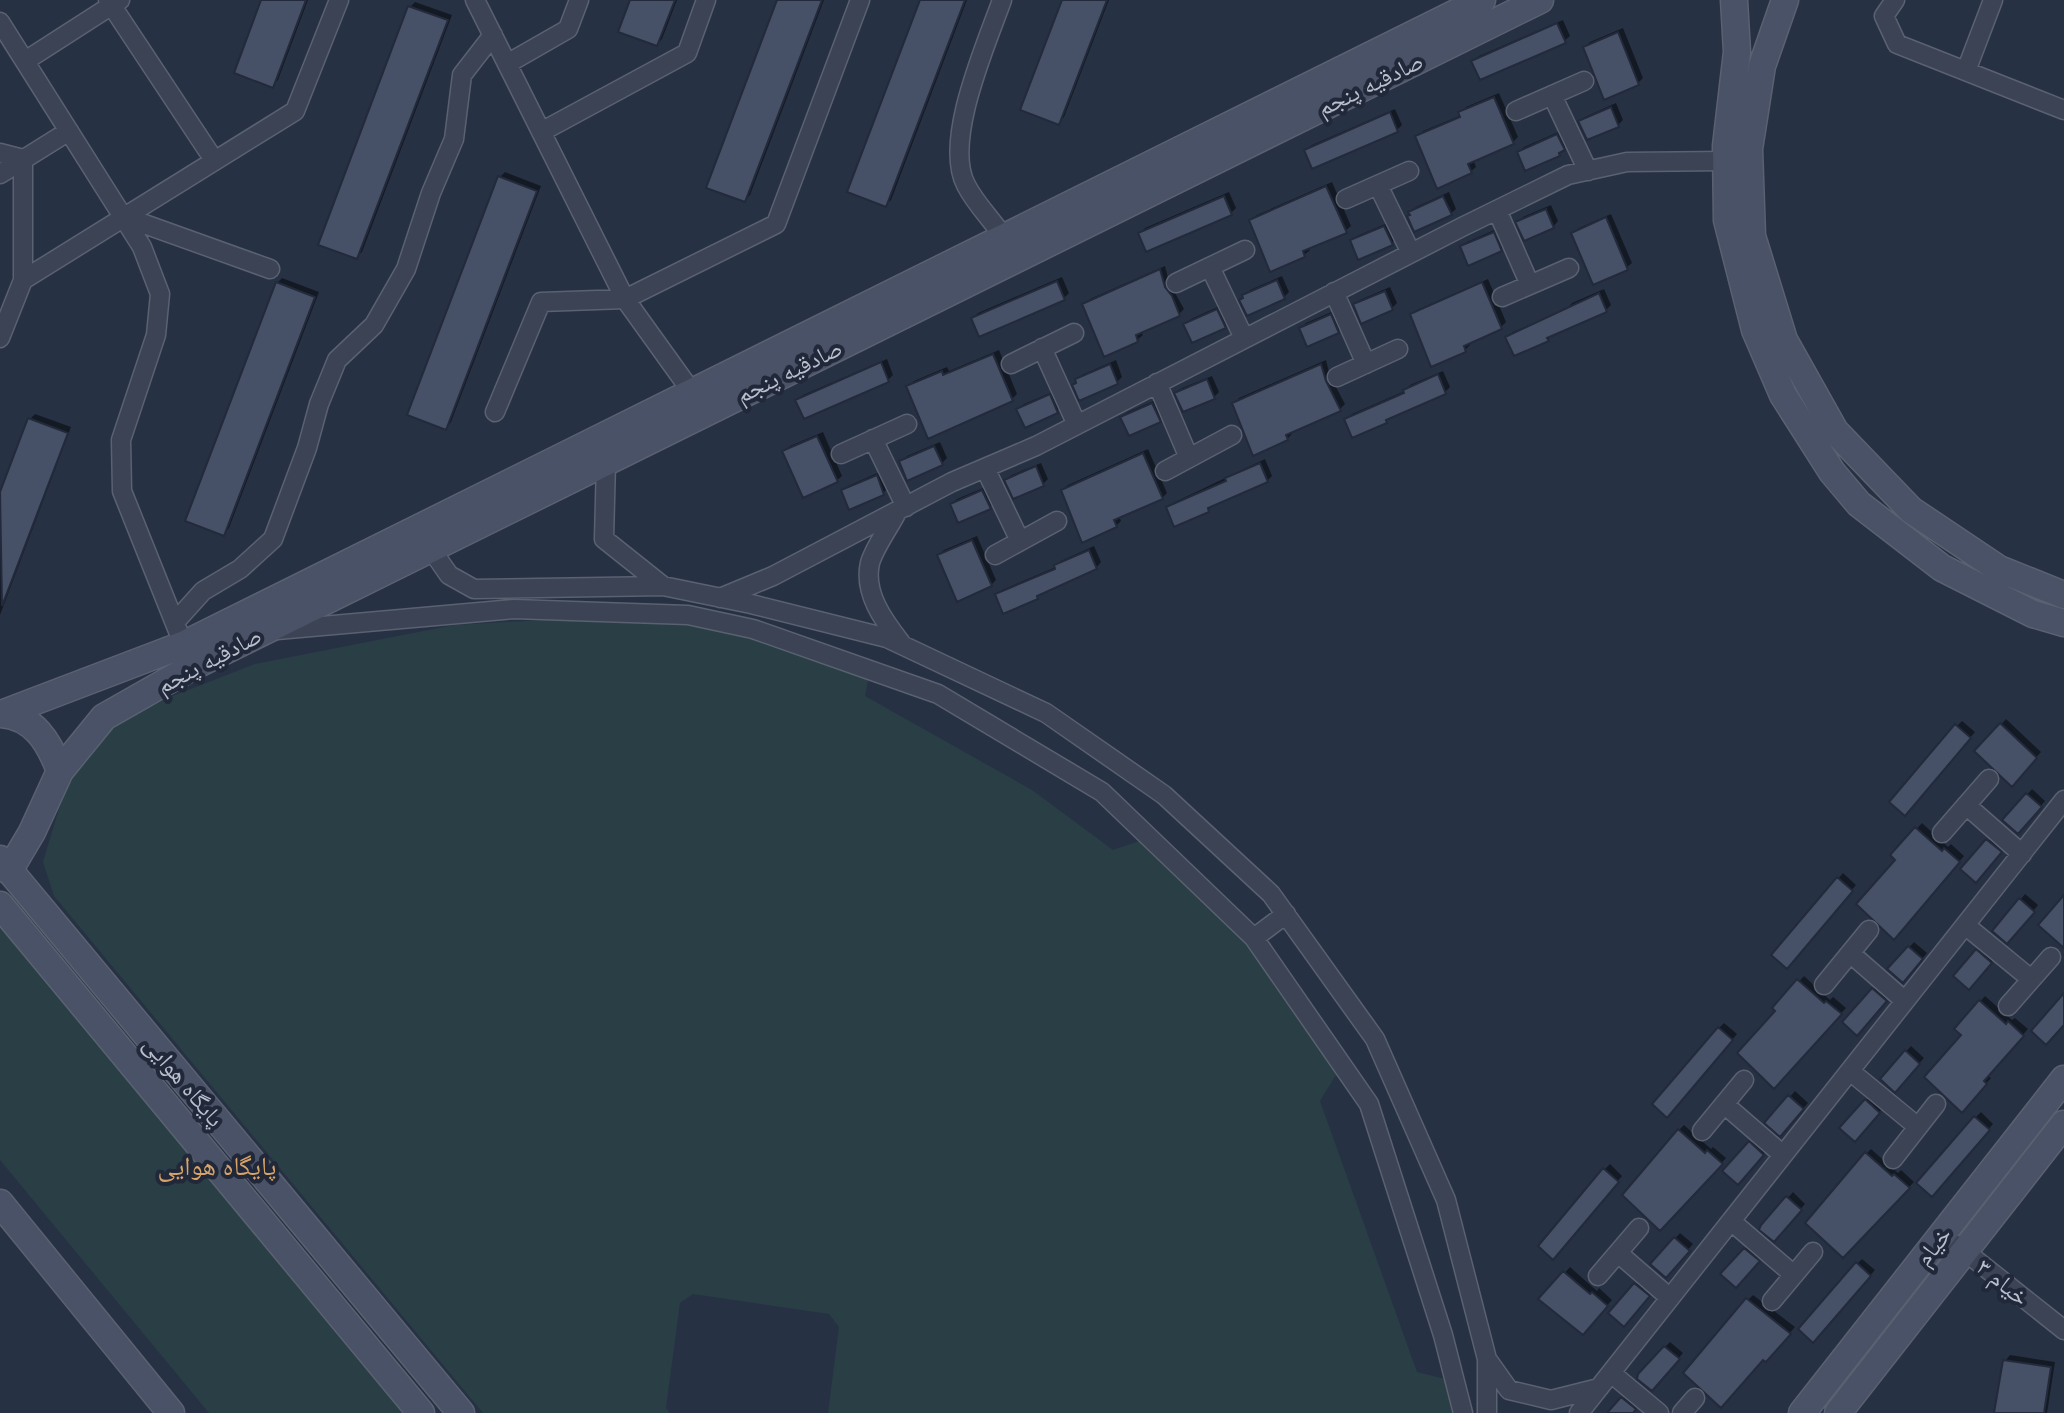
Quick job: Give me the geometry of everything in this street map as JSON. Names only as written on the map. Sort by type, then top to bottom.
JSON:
[{"type":"street","points":[[23,280],[295,111],[339,0]]},
{"type":"street","points":[[475,0],[625,299],[699,402]]},
{"type":"street","points":[[507,64],[568,29],[579,0]]},
{"type":"street","points":[[541,132],[687,53],[706,0]]},
{"type":"street","points":[[495,412],[541,302],[625,299],[776,224],[860,0]]},
{"type":"street","points":[[1002,0],[973,82],[958,142],[965,184],[1010,248]]},
{"type":"street","name":"صادقیه پنجم","points":[[1010,248],[1482,0]]},
{"type":"street","name":"صادقیه پنجم","points":[[4,865],[32,832],[60,771],[104,717],[184,644],[262,632],[424,539],[1010,248],[1540,0]]},
{"type":"street","points":[[1734,0],[1749,65],[1752,236],[1784,340],[1835,431],[1911,510],[1999,569],[2064,595]]},
{"type":"street","points":[[1785,0],[1749,65],[1726,161],[1727,220],[1755,330],[1783,395],[1832,472],[1859,504],[1942,568],[2033,614],[2064,623]]},
{"type":"street","points":[[1895,0],[1884,16],[1897,44],[2064,110]]},
{"type":"street","points":[[1966,71],[1993,0]]},
{"type":"street","points":[[25,61],[114,2],[214,160]]},
{"type":"street","points":[[0,22],[142,247],[160,294],[156,335],[121,440],[122,491],[184,644]]},
{"type":"street","points":[[184,644],[203,591],[240,569],[273,539],[337,360],[374,325],[406,269],[431,193],[454,139],[462,75],[493,35]]},
{"type":"street","points":[[1516,111],[1584,81]]},
{"type":"street","points":[[1552,95],[1588,171]]},
{"type":"street","points":[[0,174],[69,131]]},
{"type":"street","points":[[0,153],[23,159]]},
{"type":"street","points":[[0,338],[23,280],[23,159]]},
{"type":"street","points":[[720,598],[773,576],[985,468],[1036,446],[1568,175],[1627,162],[1726,161]]},
{"type":"street","points":[[1346,199],[1409,171]]},
{"type":"street","points":[[1378,185],[1411,253]]},
{"type":"street","points":[[1497,210],[1530,285]]},
{"type":"street","points":[[122,216],[270,269]]},
{"type":"street","points":[[1176,283],[1245,250]]},
{"type":"street","points":[[1210,267],[1244,338]]},
{"type":"street","points":[[1502,297],[1569,268]]},
{"type":"street","points":[[1334,292],[1366,364]]},
{"type":"street","points":[[1011,364],[1074,333]]},
{"type":"street","points":[[1042,348],[1077,425]]},
{"type":"street","points":[[1337,377],[1398,349]]},
{"type":"street","points":[[1157,383],[1189,458]]},
{"type":"street","name":"صادقیه پنجم","points":[[2,713],[184,644],[606,462],[699,402]]},
{"type":"street","points":[[841,454],[907,424]]},
{"type":"street","points":[[1165,471],[1232,435]]},
{"type":"street","points":[[873,439],[902,510]]},
{"type":"street","points":[[1832,472],[1856,456]]},
{"type":"street","points":[[606,462],[604,539],[663,586]]},
{"type":"street","points":[[985,468],[1020,541]]},
{"type":"street","points":[[902,510],[870,563],[872,593],[881,617],[902,645]]},
{"type":"street","points":[[995,555],[1057,521]]},
{"type":"street","points":[[424,539],[449,575],[474,589],[663,586],[872,634],[1046,713],[1164,795],[1271,894],[1375,1039],[1446,1200],[1487,1359],[1487,1413]]},
{"type":"street","points":[[262,632],[514,609],[688,615],[753,629],[938,694],[1102,792],[1254,938],[1369,1104],[1443,1335],[1463,1413]]},
{"type":"street","points":[[2,713],[32,723],[53,753],[60,771]]},
{"type":"street","points":[[1942,833],[1989,779]]},
{"type":"street","points":[[1579,1413],[2064,800]]},
{"type":"street","points":[[1966,805],[2022,854]]},
{"type":"street","name":"پایگاه هوایی","points":[[4,865],[461,1413]]},
{"type":"street","name":"پایگاه هوایی","points":[[0,905],[421,1413]]},
{"type":"street","points":[[1254,938],[1286,914]]},
{"type":"street","points":[[1965,925],[2031,979]]},
{"type":"street","points":[[1824,985],[1869,930]]},
{"type":"street","points":[[1850,953],[1905,1001]]},
{"type":"street","points":[[2008,1006],[2051,957]]},
{"type":"street","points":[[1850,1071],[1918,1127]]},
{"type":"street","name":"خیام","points":[[1802,1413],[2064,1079]]},
{"type":"street","points":[[1702,1131],[1744,1080]]},
{"type":"street","points":[[1724,1104],[1783,1155]]},
{"type":"street","points":[[1893,1159],[1936,1104]]},
{"type":"street","name":"خیام","points":[[1838,1413],[2064,1124]]},
{"type":"street","points":[[253,1209],[276,1192]]},
{"type":"street","points":[[0,1203],[171,1413]]},
{"type":"street","points":[[1731,1221],[1794,1275]]},
{"type":"street","points":[[1598,1276],[1639,1228]]},
{"type":"street","name":"خیام ۳","points":[[1942,1233],[2064,1330]]},
{"type":"street","points":[[1772,1301],[1813,1252]]},
{"type":"street","points":[[1618,1253],[1670,1298]]},
{"type":"street","points":[[1443,1335],[1479,1329]]},
{"type":"street","points":[[1487,1359],[1509,1390],[1551,1400],[1605,1381]]},
{"type":"street","points":[[1605,1381],[1659,1413]]},
{"type":"street","points":[[1682,1413],[1695,1398]]},
{"type":"green space","points":[[687,619],[750,635],[869,675],[865,696],[1032,790],[1113,850],[1143,840],[1195,884],[1255,953],[1339,1070],[1320,1101],[1417,1372],[1445,1379],[1453,1413],[828,1413],[839,1327],[829,1314],[693,1294],[680,1303],[666,1408],[670,1413],[483,1413],[54,896],[43,862],[77,760],[116,723],[173,696],[255,664],[454,625],[541,620]]},
{"type":"green space","points":[[0,921],[408,1413],[209,1413],[0,1160]]},
{"type":"building","points":[[261,0],[306,0],[273,88],[234,73]]},
{"type":"building","points":[[630,0],[675,0],[657,46],[618,32]]},
{"type":"building","points":[[777,0],[822,0],[745,202],[706,188]]},
{"type":"building","points":[[920,0],[965,0],[886,207],[847,192]]},
{"type":"building","points":[[1062,0],[1107,0],[1059,125],[1020,110]]},
{"type":"building","points":[[408,6],[448,20],[357,259],[318,245]]},
{"type":"building","points":[[1557,23],[1566,43],[1480,80],[1471,61]]},
{"type":"building","points":[[1618,32],[1639,85],[1604,100],[1583,47]]},
{"type":"building","points":[[1494,97],[1514,144],[1468,164],[1472,173],[1437,189],[1415,136],[1460,117],[1458,112]]},
{"type":"building","points":[[1611,107],[1619,127],[1587,140],[1578,121]]},
{"type":"building","points":[[1390,112],[1398,132],[1312,169],[1304,150]]},
{"type":"building","points":[[1557,134],[1565,150],[1559,153],[1560,156],[1525,171],[1517,152]]},
{"type":"building","points":[[498,176],[537,191],[446,430],[407,415]]},
{"type":"building","points":[[1326,186],[1347,233],[1303,251],[1305,257],[1270,272],[1249,220]]},
{"type":"building","points":[[1224,196],[1232,215],[1146,252],[1138,233]]},
{"type":"building","points":[[1443,196],[1452,215],[1414,232],[1408,212]]},
{"type":"building","points":[[1546,209],[1554,228],[1524,241],[1515,222]]},
{"type":"building","points":[[1606,217],[1628,270],[1593,285],[1571,233]]},
{"type":"building","points":[[1384,226],[1393,245],[1358,260],[1350,240]]},
{"type":"building","points":[[1494,232],[1502,251],[1468,266],[1460,246]]},
{"type":"building","points":[[1160,269],[1165,287],[1180,316],[1136,335],[1138,342],[1104,357],[1082,304]]},
{"type":"building","points":[[1277,280],[1285,299],[1247,316],[1239,300],[1243,298],[1242,295]]},
{"type":"building","points":[[1057,281],[1065,300],[979,337],[971,318]]},
{"type":"building","points":[[276,282],[315,297],[224,536],[185,521]]},
{"type":"building","points":[[1482,282],[1502,329],[1464,346],[1466,352],[1431,367],[1410,314]]},
{"type":"building","points":[[1385,291],[1393,310],[1361,324],[1353,304]]},
{"type":"building","points":[[1599,293],[1607,312],[1514,356],[1505,337]]},
{"type":"building","points":[[1217,309],[1226,328],[1192,343],[1183,324]]},
{"type":"building","points":[[1331,314],[1339,333],[1307,347],[1299,328]]},
{"type":"building","points":[[993,354],[1013,401],[928,439],[906,386],[942,371],[943,375]]},
{"type":"building","points":[[881,362],[889,382],[804,419],[795,400]]},
{"type":"building","points":[[1110,364],[1118,384],[1079,401],[1072,385],[1076,383],[1075,379]]},
{"type":"building","points":[[1321,364],[1341,411],[1286,435],[1288,440],[1253,456],[1232,403]]},
{"type":"building","points":[[1438,374],[1446,394],[1352,438],[1344,419],[1404,393],[1403,390]]},
{"type":"building","points":[[1207,379],[1215,399],[1183,412],[1174,393]]},
{"type":"building","points":[[1050,394],[1058,413],[1025,428],[1016,409]]},
{"type":"building","points":[[1152,403],[1161,422],[1129,436],[1120,417]]},
{"type":"building","points":[[28,418],[68,433],[2,606],[0,492]]},
{"type":"building","points":[[817,436],[838,482],[803,498],[782,451]]},
{"type":"building","points":[[934,446],[943,465],[907,481],[899,461]]},
{"type":"building","points":[[1143,453],[1163,499],[1114,520],[1117,527],[1082,543],[1061,490]]},
{"type":"building","points":[[1260,463],[1268,482],[1208,508],[1209,512],[1174,527],[1166,507]]},
{"type":"building","points":[[1036,466],[1044,486],[1013,499],[1004,480]]},
{"type":"building","points":[[877,475],[884,495],[849,510],[841,490]]},
{"type":"building","points":[[982,490],[991,509],[958,523],[950,504]]},
{"type":"building","points":[[972,540],[992,586],[957,602],[937,555]]},
{"type":"building","points":[[1089,550],[1097,569],[1003,614],[995,594],[1055,569],[1054,565]]},
{"type":"building","points":[[2000,723],[2037,758],[2012,787],[1974,751]]},
{"type":"building","points":[[1955,724],[1971,738],[1905,816],[1889,802]]},
{"type":"building","points":[[2026,793],[2042,807],[2018,834],[2002,820]]},
{"type":"building","points":[[1915,827],[1960,862],[1894,940],[1856,904],[1895,860],[1890,855]]},
{"type":"building","points":[[1986,839],[2002,852],[1976,883],[1960,869]]},
{"type":"building","points":[[1837,877],[1853,891],[1787,969],[1771,955]]},
{"type":"building","points":[[2064,895],[2064,948],[2038,925]]},
{"type":"building","points":[[2019,898],[2035,912],[2007,944],[1992,931]]},
{"type":"building","points":[[1908,946],[1923,959],[1903,983],[1887,969]]},
{"type":"building","points":[[1976,949],[1992,963],[1969,990],[1953,976]]},
{"type":"building","points":[[1797,979],[1842,1014],[1774,1089],[1737,1053],[1775,1011],[1772,1008]]},
{"type":"building","points":[[1872,988],[1887,1001],[1857,1036],[1842,1022]]},
{"type":"building","points":[[2064,993],[2064,1025],[2046,1045],[2031,1031]]},
{"type":"building","points":[[1979,1000],[2024,1036],[1984,1081],[1987,1084],[1962,1113],[1924,1077],[1961,1035],[1954,1029]]},
{"type":"building","points":[[1718,1027],[1733,1040],[1667,1118],[1652,1104]]},
{"type":"building","points":[[1905,1050],[1920,1064],[1895,1093],[1880,1079]]},
{"type":"building","points":[[1788,1095],[1804,1109],[1780,1137],[1764,1123]]},
{"type":"building","points":[[1865,1099],[1880,1113],[1855,1142],[1839,1128]]},
{"type":"building","points":[[1974,1116],[1990,1130],[1932,1197],[1916,1183]]},
{"type":"building","points":[[1678,1129],[1723,1164],[1660,1231],[1622,1195]]},
{"type":"building","points":[[1749,1141],[1764,1155],[1738,1185],[1722,1171]]},
{"type":"building","points":[[1865,1152],[1910,1188],[1843,1258],[1805,1223]]},
{"type":"building","points":[[1603,1168],[1619,1182],[1553,1260],[1538,1246]]},
{"type":"building","points":[[1786,1196],[1802,1210],[1774,1242],[1759,1230]]},
{"type":"building","points":[[1674,1237],[1690,1251],[1666,1278],[1650,1264]]},
{"type":"building","points":[[1744,1248],[1760,1261],[1736,1288],[1720,1274]]},
{"type":"building","points":[[1856,1262],[1871,1276],[1813,1343],[1798,1329]]},
{"type":"building","points":[[1563,1271],[1608,1306],[1583,1335],[1538,1299]]},
{"type":"building","points":[[1634,1283],[1650,1296],[1624,1327],[1608,1313]]},
{"type":"building","points":[[1746,1298],[1791,1334],[1766,1362],[1763,1360],[1721,1408],[1683,1373]]},
{"type":"building","points":[[1664,1346],[1680,1359],[1652,1391],[1637,1379],[1638,1374]]},
{"type":"building","points":[[2003,1360],[2051,1367],[2044,1413],[1994,1413]]},
{"type":"building","points":[[1621,1397],[1636,1409],[1633,1413],[1607,1413]]},
{"type":"district","name":"پایگاه هوایی","points":[[217,1166]]}]
